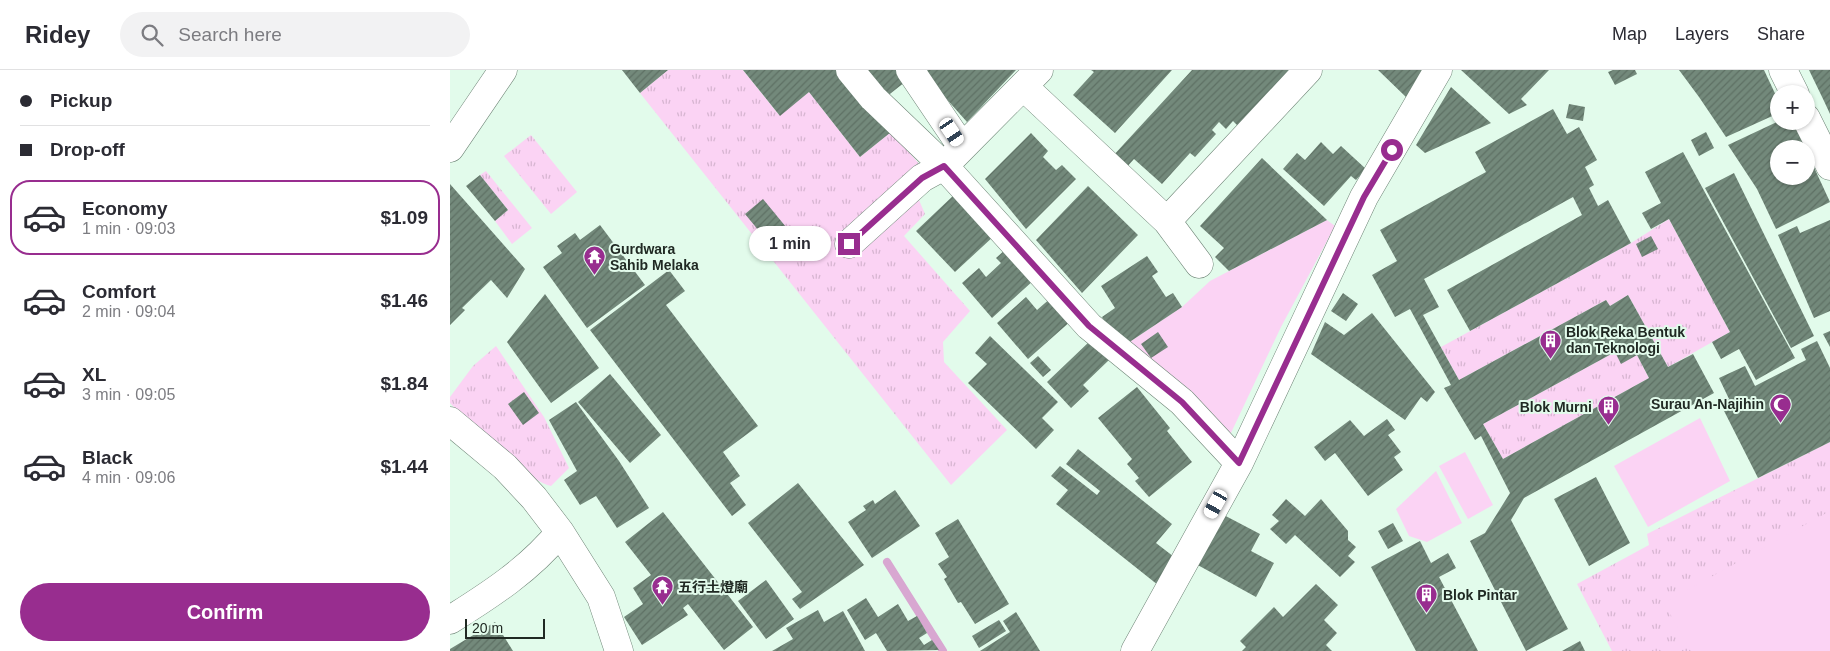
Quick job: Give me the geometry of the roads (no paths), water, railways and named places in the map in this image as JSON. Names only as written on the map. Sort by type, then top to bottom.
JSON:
[{"type":"street","points":[[450,147],[503,70]]},
{"type":"street","points":[[850,70],[873,98],[953,156]]},
{"type":"street","points":[[910,70],[953,156],[1089,326],[1182,402],[1239,463]]},
{"type":"street","points":[[1167,221],[1308,70]]},
{"type":"street","points":[[1135,651],[1239,463],[1364,197],[1438,70]]},
{"type":"street","points":[[1783,70],[1790,85]]},
{"type":"street","points":[[849,244],[922,178],[953,156],[1031,78],[1167,221],[1199,264]]},
{"type":"street","points":[[1812,130],[1830,166]]},
{"type":"street","points":[[450,421],[505,467],[534,498],[560,532],[601,597],[618,651]]},
{"type":"street","points":[[450,620],[483,599],[536,559],[560,532]]},
{"type":"waterway","points":[[887,562],[943,651]]},
{"type":"place","name":"Gurdwara Sahib Melaka","points":[[594,276]]},
{"type":"place","name":"Blok Reka Bentuk dan Teknologi","points":[[1550,359]]},
{"type":"place","name":"Surau An-Najihin","points":[[1780,423]]},
{"type":"place","name":"Blok Murni","points":[[1608,426]]},
{"type":"place","name":"五行土燈廟","points":[[662,606]]},
{"type":"place","name":"Blok Pintar","points":[[1427,614]]}]
